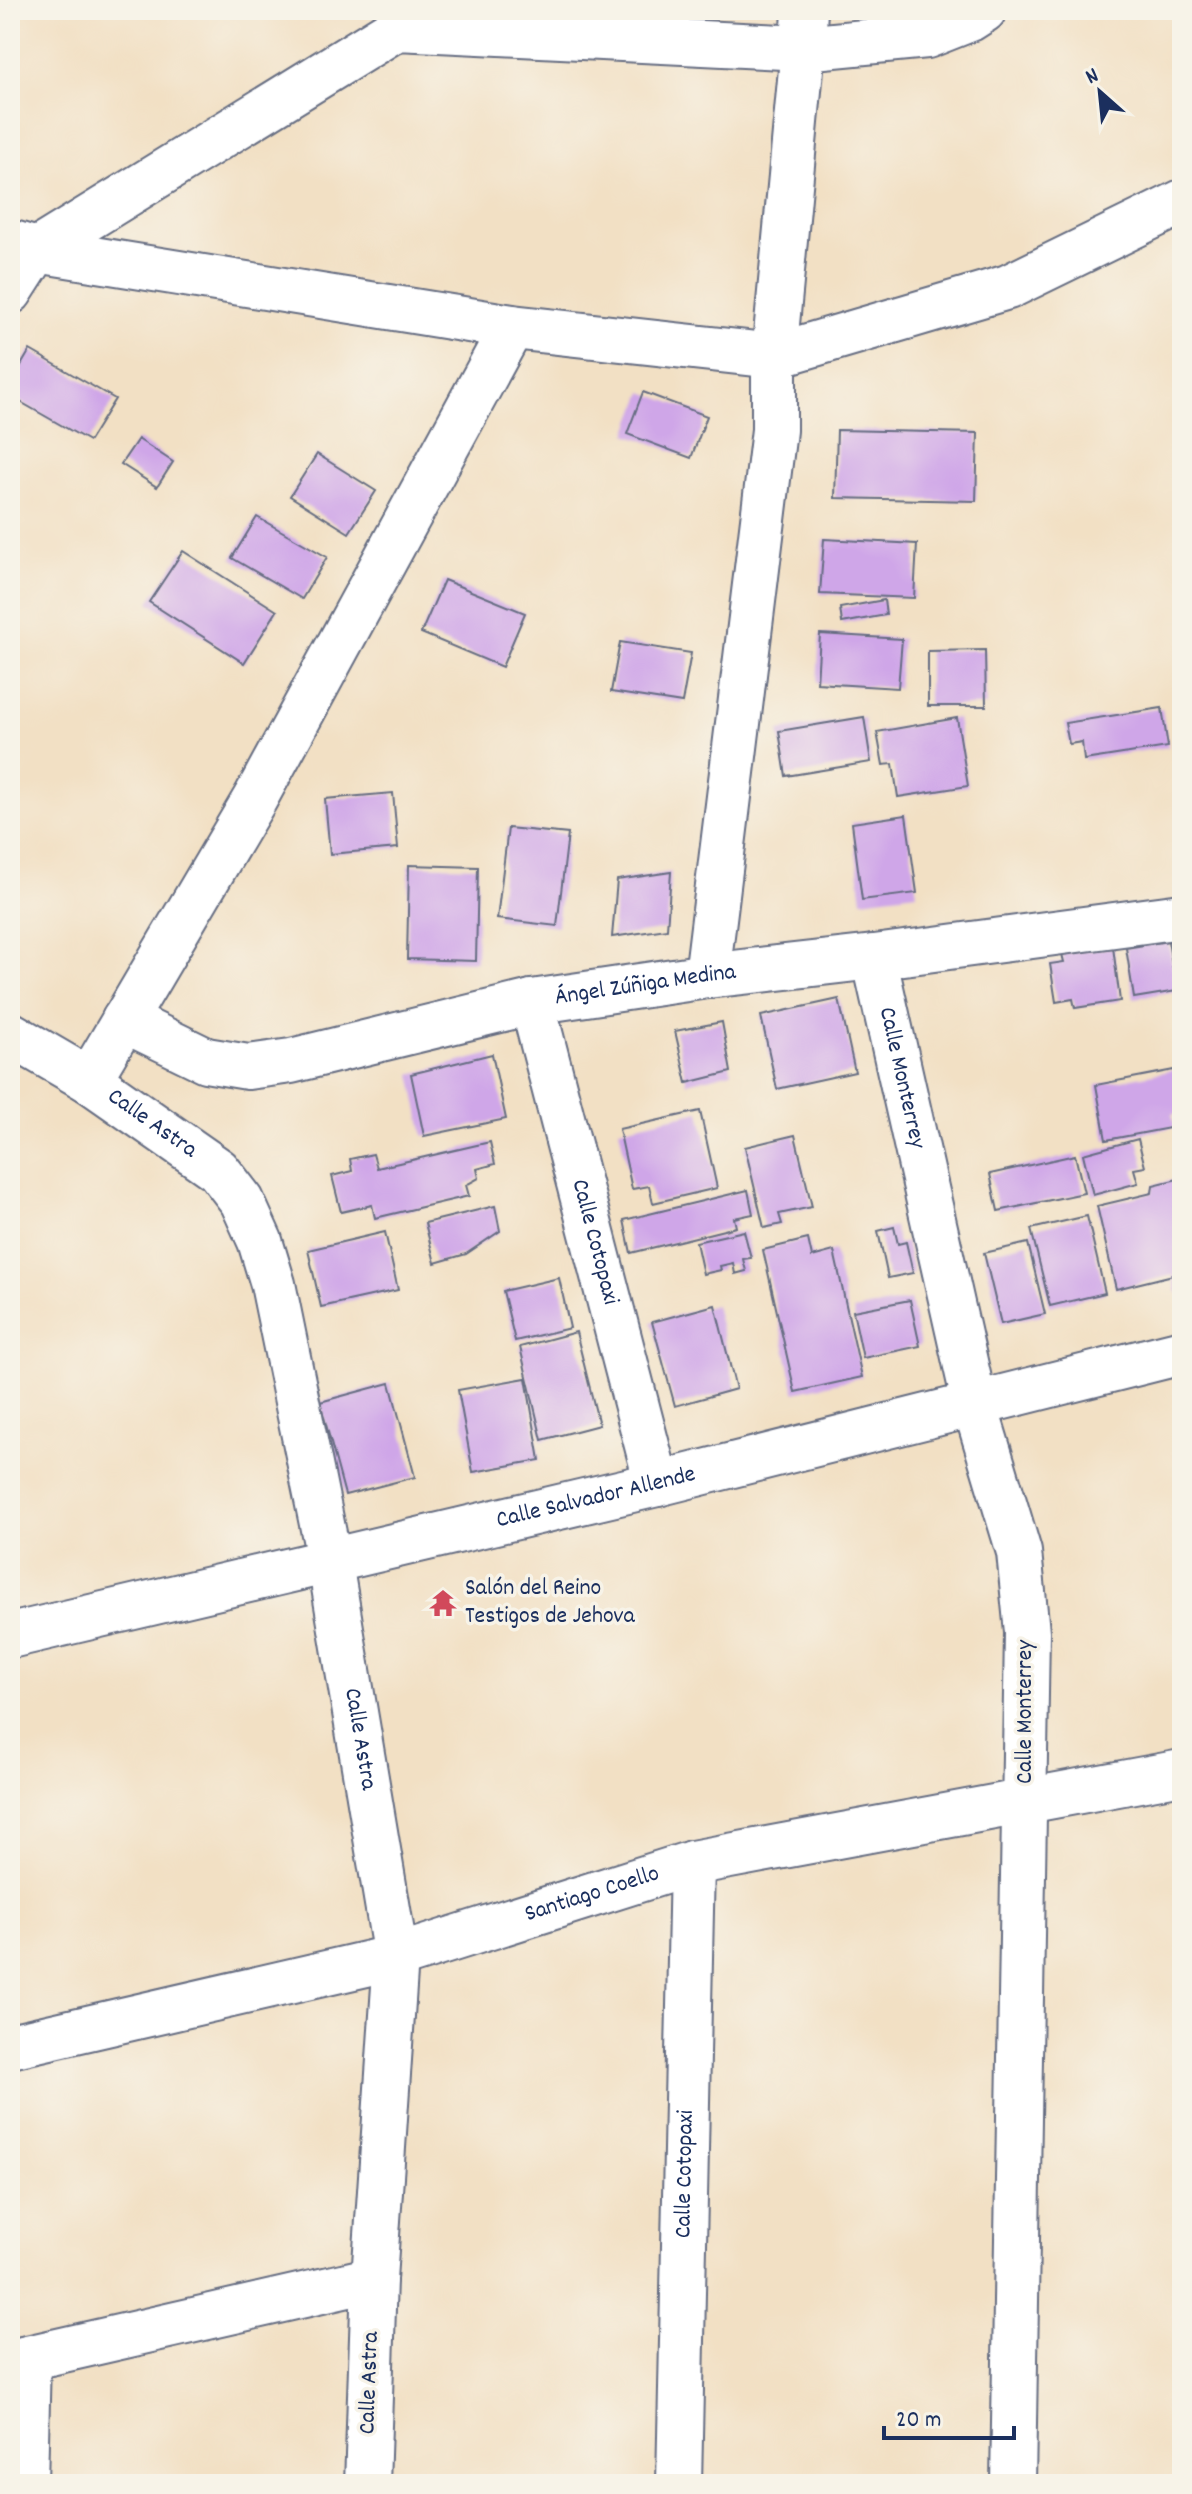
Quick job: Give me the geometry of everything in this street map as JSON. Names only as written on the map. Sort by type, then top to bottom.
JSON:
[{"type":"street","points":[[10,292],[24,246],[397,19],[804,29],[927,36],[984,10]]},
{"type":"street","points":[[707,976],[774,430],[774,356],[804,29]]},
{"type":"street","points":[[24,246],[512,327],[774,356],[1008,287],[1182,202]]},
{"type":"street","points":[[89,1080],[256,797],[512,327]]},
{"type":"street","name":"Ángel Zúñiga Medina","points":[[124,1020],[206,1060],[248,1067],[291,1061],[532,1002],[707,976],[1182,916]]},
{"type":"street","name":"Calle Monterrey","points":[[874,957],[975,1406],[1019,1552],[1027,1632],[1013,2484]]},
{"type":"street","name":"Calle Cotopaxi","points":[[532,1002],[657,1484]]},
{"type":"street","name":"Calle Astra","points":[[10,1034],[89,1080],[218,1170],[242,1201],[260,1241],[273,1284],[330,1563],[396,1957],[374,2279],[367,2484]]},
{"type":"street","name":"Calle Salvador Allende","points":[[10,1636],[657,1484],[1182,1352]]},
{"type":"street","name":"Santiago Coello","points":[[10,2046],[396,1957],[692,1863],[1182,1772]]},
{"type":"street","name":"Calle Cotopaxi","points":[[679,2484],[692,1863]]},
{"type":"street","points":[[25,2484],[19,2360],[374,2279]]},
{"type":"building","points":[[30,350],[115,399],[89,441],[10,396],[10,384]]},
{"type":"building","points":[[643,392],[707,416],[691,458],[627,434]]},
{"type":"building","points":[[837,430],[978,433],[976,501],[835,498]]},
{"type":"building","points":[[138,439],[173,462],[157,487],[121,464]]},
{"type":"building","points":[[317,454],[376,491],[349,533],[290,496]]},
{"type":"building","points":[[257,517],[327,557],[302,599],[232,558]]},
{"type":"building","points":[[824,539],[917,544],[914,598],[820,594]]},
{"type":"building","points":[[183,551],[277,611],[244,663],[149,602]]},
{"type":"building","points":[[444,580],[525,613],[502,667],[421,633]]},
{"type":"building","points":[[884,600],[886,615],[842,623],[840,608]]},
{"type":"building","points":[[820,634],[902,639],[898,688],[817,683]]},
{"type":"building","points":[[620,642],[691,653],[682,703],[611,692]]},
{"type":"building","points":[[985,650],[986,706],[928,706],[928,651]]},
{"type":"building","points":[[1162,708],[1168,747],[1084,760],[1082,742],[1069,744],[1065,723]]},
{"type":"building","points":[[864,717],[871,762],[786,776],[779,731]]},
{"type":"building","points":[[957,718],[968,786],[898,797],[893,764],[883,765],[877,732]]},
{"type":"building","points":[[393,793],[398,848],[330,854],[325,799]]},
{"type":"building","points":[[906,815],[917,893],[862,900],[852,823]]},
{"type":"building","points":[[508,828],[568,834],[557,926],[497,919]]},
{"type":"building","points":[[409,865],[478,867],[476,961],[407,959]]},
{"type":"building","points":[[671,872],[667,929],[612,937],[617,880]]},
{"type":"building","points":[[1168,941],[1177,991],[1134,998],[1126,948]]},
{"type":"building","points":[[1113,947],[1120,1001],[1075,1008],[1073,999],[1056,1002],[1050,964],[1064,962],[1062,954]]},
{"type":"building","points":[[839,999],[855,1072],[777,1089],[761,1016]]},
{"type":"building","points":[[722,1022],[731,1072],[687,1083],[675,1031]]},
{"type":"building","points":[[492,1054],[506,1119],[424,1136],[411,1074]]},
{"type":"building","points":[[1179,1069],[1182,1112],[1172,1114],[1175,1127],[1106,1140],[1096,1085]]},
{"type":"building","points":[[700,1111],[717,1188],[653,1203],[649,1186],[632,1189],[619,1129]]},
{"type":"building","points":[[795,1135],[812,1207],[779,1214],[782,1224],[764,1228],[745,1147]]},
{"type":"building","points":[[1138,1139],[1145,1167],[1134,1169],[1138,1183],[1093,1195],[1083,1154]]},
{"type":"building","points":[[490,1142],[495,1164],[477,1169],[479,1178],[466,1185],[469,1196],[375,1218],[372,1205],[341,1212],[332,1176],[352,1171],[350,1159],[373,1154],[377,1168]]},
{"type":"building","points":[[1075,1155],[1084,1193],[998,1211],[990,1174]]},
{"type":"building","points":[[1182,1178],[1182,1292],[1177,1293],[1173,1275],[1116,1289],[1097,1206],[1152,1193],[1153,1185]]},
{"type":"building","points":[[748,1190],[753,1214],[734,1218],[736,1227],[631,1253],[624,1220]]},
{"type":"building","points":[[495,1206],[500,1231],[466,1254],[435,1263],[425,1223]]},
{"type":"building","points":[[1087,1216],[1105,1293],[1050,1306],[1031,1229]]},
{"type":"building","points":[[894,1227],[898,1244],[906,1242],[913,1273],[888,1278],[878,1231]]},
{"type":"building","points":[[744,1231],[751,1258],[743,1259],[746,1271],[735,1274],[733,1263],[720,1266],[721,1270],[703,1274],[696,1242]]},
{"type":"building","points":[[385,1232],[398,1290],[321,1307],[308,1250]]},
{"type":"building","points":[[808,1239],[812,1257],[834,1251],[862,1377],[795,1392],[763,1250]]},
{"type":"building","points":[[1028,1243],[1045,1314],[1001,1324],[984,1253]]},
{"type":"building","points":[[559,1278],[570,1328],[515,1341],[503,1291]]},
{"type":"building","points":[[910,1300],[920,1346],[863,1358],[853,1311]]},
{"type":"building","points":[[715,1305],[736,1389],[675,1406],[652,1322]]},
{"type":"building","points":[[576,1332],[599,1425],[542,1440],[520,1347]]},
{"type":"building","points":[[526,1378],[540,1460],[473,1472],[458,1390]]},
{"type":"building","points":[[390,1383],[415,1477],[345,1495],[320,1402]]},
{"type":"place","name":"Salón del Reino Testigos de Jehova","points":[[443,1603]]}]
